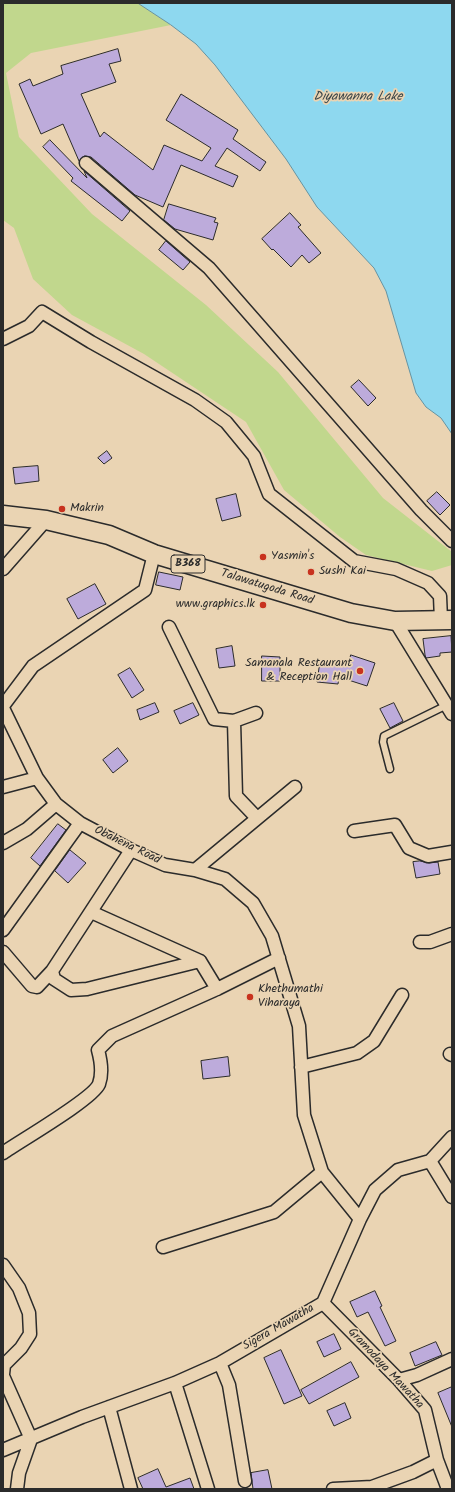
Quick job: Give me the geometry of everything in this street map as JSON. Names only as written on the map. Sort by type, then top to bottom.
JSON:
[{"type":"main road","name":"Talawatugoda Road","points":[[3,515],[46,520],[109,536],[154,554],[351,613],[395,622],[448,619]]},
{"type":"street","points":[[86,162],[209,268],[395,482],[452,541]]},
{"type":"street","points":[[3,339],[29,326],[42,312],[91,342],[195,400],[226,422],[254,456],[269,494],[354,561],[396,569],[428,583],[440,596],[448,619]]},
{"type":"street","points":[[3,569],[46,520]]},
{"type":"street","points":[[3,707],[33,666],[145,590],[154,554]]},
{"type":"street","points":[[395,622],[450,710]]},
{"type":"street","points":[[169,628],[214,719],[234,721],[256,713]]},
{"type":"street","name":"Obahena Road","points":[[3,707],[37,778],[56,804],[80,823],[131,850],[165,865],[195,870],[225,879],[253,903],[272,936],[298,1026],[304,1115],[322,1172],[360,1219]]},
{"type":"street","points":[[234,721],[236,796],[257,818]]},
{"type":"street","points":[[3,787],[37,778]]},
{"type":"street","points":[[195,870],[295,787]]},
{"type":"street","points":[[3,844],[28,829],[56,804]]},
{"type":"street","points":[[3,930],[80,823]]},
{"type":"street","points":[[354,831],[395,825],[409,848],[428,856],[452,852]]},
{"type":"street","points":[[3,952],[32,986],[37,987],[52,971],[131,850]]},
{"type":"street","points":[[91,912],[200,961],[217,989]]},
{"type":"street","points":[[420,942],[430,942],[452,934]]},
{"type":"street","points":[[3,1152],[86,1098],[99,1085],[102,1065],[98,1050],[112,1036],[217,989],[279,958]]},
{"type":"street","points":[[52,971],[54,979],[72,990],[87,989],[200,961]]},
{"type":"street","points":[[301,1067],[357,1053],[374,1041],[402,995]]},
{"type":"street","points":[[452,1137],[430,1161],[452,1197]]},
{"type":"street","name":"Sigera Mawatha","points":[[3,1450],[109,1407],[175,1383],[220,1363],[323,1303],[360,1219],[376,1190],[398,1170],[430,1161]]},
{"type":"street","points":[[163,1247],[274,1212],[322,1172]]},
{"type":"street","points":[[3,1265],[19,1288],[29,1313],[30,1334],[21,1348],[4,1365],[3,1374],[32,1438],[19,1473],[18,1489]]},
{"type":"street","name":"Gramodaya Mawatha","points":[[323,1303],[399,1380],[425,1410],[437,1460],[448,1489]]},
{"type":"street","points":[[399,1380],[417,1375],[452,1359]]},
{"type":"street","points":[[220,1363],[229,1385],[245,1480]]},
{"type":"street","points":[[175,1383],[208,1489]]},
{"type":"street","points":[[109,1407],[131,1489]]},
{"type":"street","points":[[333,1489],[372,1487],[413,1472],[437,1460]]},
{"type":"lane","points":[[390,769],[384,736],[450,710]]},
{"type":"green space","points":[[3,3],[138,3],[171,25],[31,53],[6,73],[19,137],[92,214],[206,305],[278,372],[383,498],[452,552],[452,565],[432,571],[366,555],[340,537],[284,490],[246,422],[144,354],[72,315],[33,279],[14,228],[3,220]]},
{"type":"water","name":"Diyawanna Lake","points":[[138,3],[452,3],[452,434],[441,418],[426,407],[416,393],[386,291],[374,268],[317,207],[286,159],[215,65],[196,44]]},
{"type":"building","points":[[118,49],[121,61],[109,64],[116,82],[81,94],[100,137],[104,132],[153,170],[164,145],[202,161],[211,148],[166,120],[181,94],[238,130],[233,139],[266,162],[260,171],[227,148],[215,166],[238,176],[233,187],[181,165],[163,207],[135,195],[91,157],[84,156],[79,161],[63,124],[41,134],[19,84],[30,79],[33,86],[63,74],[61,66]]},
{"type":"building","points":[[50,140],[87,178],[84,171],[130,211],[122,221],[71,181],[73,178],[43,147]]},
{"type":"building","points":[[169,204],[216,218],[214,222],[218,223],[213,240],[175,229],[164,220]]},
{"type":"building","points":[[290,213],[301,225],[298,227],[321,253],[309,263],[302,255],[291,267],[262,239]]},
{"type":"building","points":[[166,241],[190,262],[183,270],[159,250]]},
{"type":"building","points":[[359,380],[376,398],[368,406],[351,387]]},
{"type":"building","points":[[107,451],[112,458],[104,464],[98,458]]},
{"type":"building","points":[[38,466],[39,481],[15,484],[13,468]]},
{"type":"building","points":[[437,492],[450,505],[440,515],[427,501]]},
{"type":"building","points":[[236,494],[241,516],[222,521],[216,499]]},
{"type":"building","points":[[159,572],[183,577],[180,590],[156,585]]},
{"type":"building","points":[[95,584],[106,604],[78,619],[67,599]]},
{"type":"building","points":[[451,636],[452,652],[440,653],[440,656],[426,658],[423,639]]},
{"type":"building","points":[[232,646],[235,666],[219,668],[216,649]]},
{"type":"building","points":[[351,655],[375,663],[367,686],[339,677],[338,684],[317,682],[320,661],[348,664]]},
{"type":"building","points":[[262,656],[280,657],[280,681],[262,681]]},
{"type":"building","points":[[130,668],[144,690],[132,698],[118,675]]},
{"type":"building","points":[[155,703],[159,712],[140,720],[137,710]]},
{"type":"building","points":[[193,703],[199,715],[180,724],[174,711]]},
{"type":"building","points":[[394,703],[403,721],[390,728],[380,709]]},
{"type":"building","points":[[118,748],[128,761],[113,773],[103,760]]},
{"type":"building","points":[[58,824],[66,830],[40,866],[31,858]]},
{"type":"building","points":[[70,850],[86,863],[68,883],[55,871]]},
{"type":"building","points":[[420,861],[429,863],[438,862],[440,874],[416,878],[413,862]]},
{"type":"building","points":[[228,1057],[230,1076],[203,1079],[201,1061]]},
{"type":"building","points":[[375,1291],[382,1306],[380,1307],[396,1341],[385,1346],[368,1312],[357,1317],[350,1302]]},
{"type":"building","points":[[334,1334],[341,1349],[324,1357],[317,1342]]},
{"type":"building","points":[[436,1342],[442,1355],[415,1366],[410,1353]]},
{"type":"building","points":[[281,1350],[302,1396],[284,1404],[264,1358]]},
{"type":"building","points":[[351,1362],[359,1377],[309,1404],[301,1390]]},
{"type":"building","points":[[452,1387],[452,1427],[438,1393]]},
{"type":"building","points":[[345,1403],[351,1418],[334,1426],[327,1411]]},
{"type":"building","points":[[158,1469],[166,1487],[190,1478],[194,1489],[143,1489],[138,1478]]},
{"type":"building","points":[[268,1470],[272,1489],[253,1489],[251,1473]]},
{"type":"place","name":"Makrin","points":[[62,509]]},
{"type":"place","name":"Yasmin's","points":[[263,557]]},
{"type":"place","name":"Sushi Kai","points":[[311,572]]},
{"type":"place","name":"www.graphics.lk","points":[[263,605]]},
{"type":"place","name":"Samanala Restaurant & Reception Hall","points":[[360,671]]},
{"type":"place","name":"Khethumathi Viharaya","points":[[250,997]]}]
